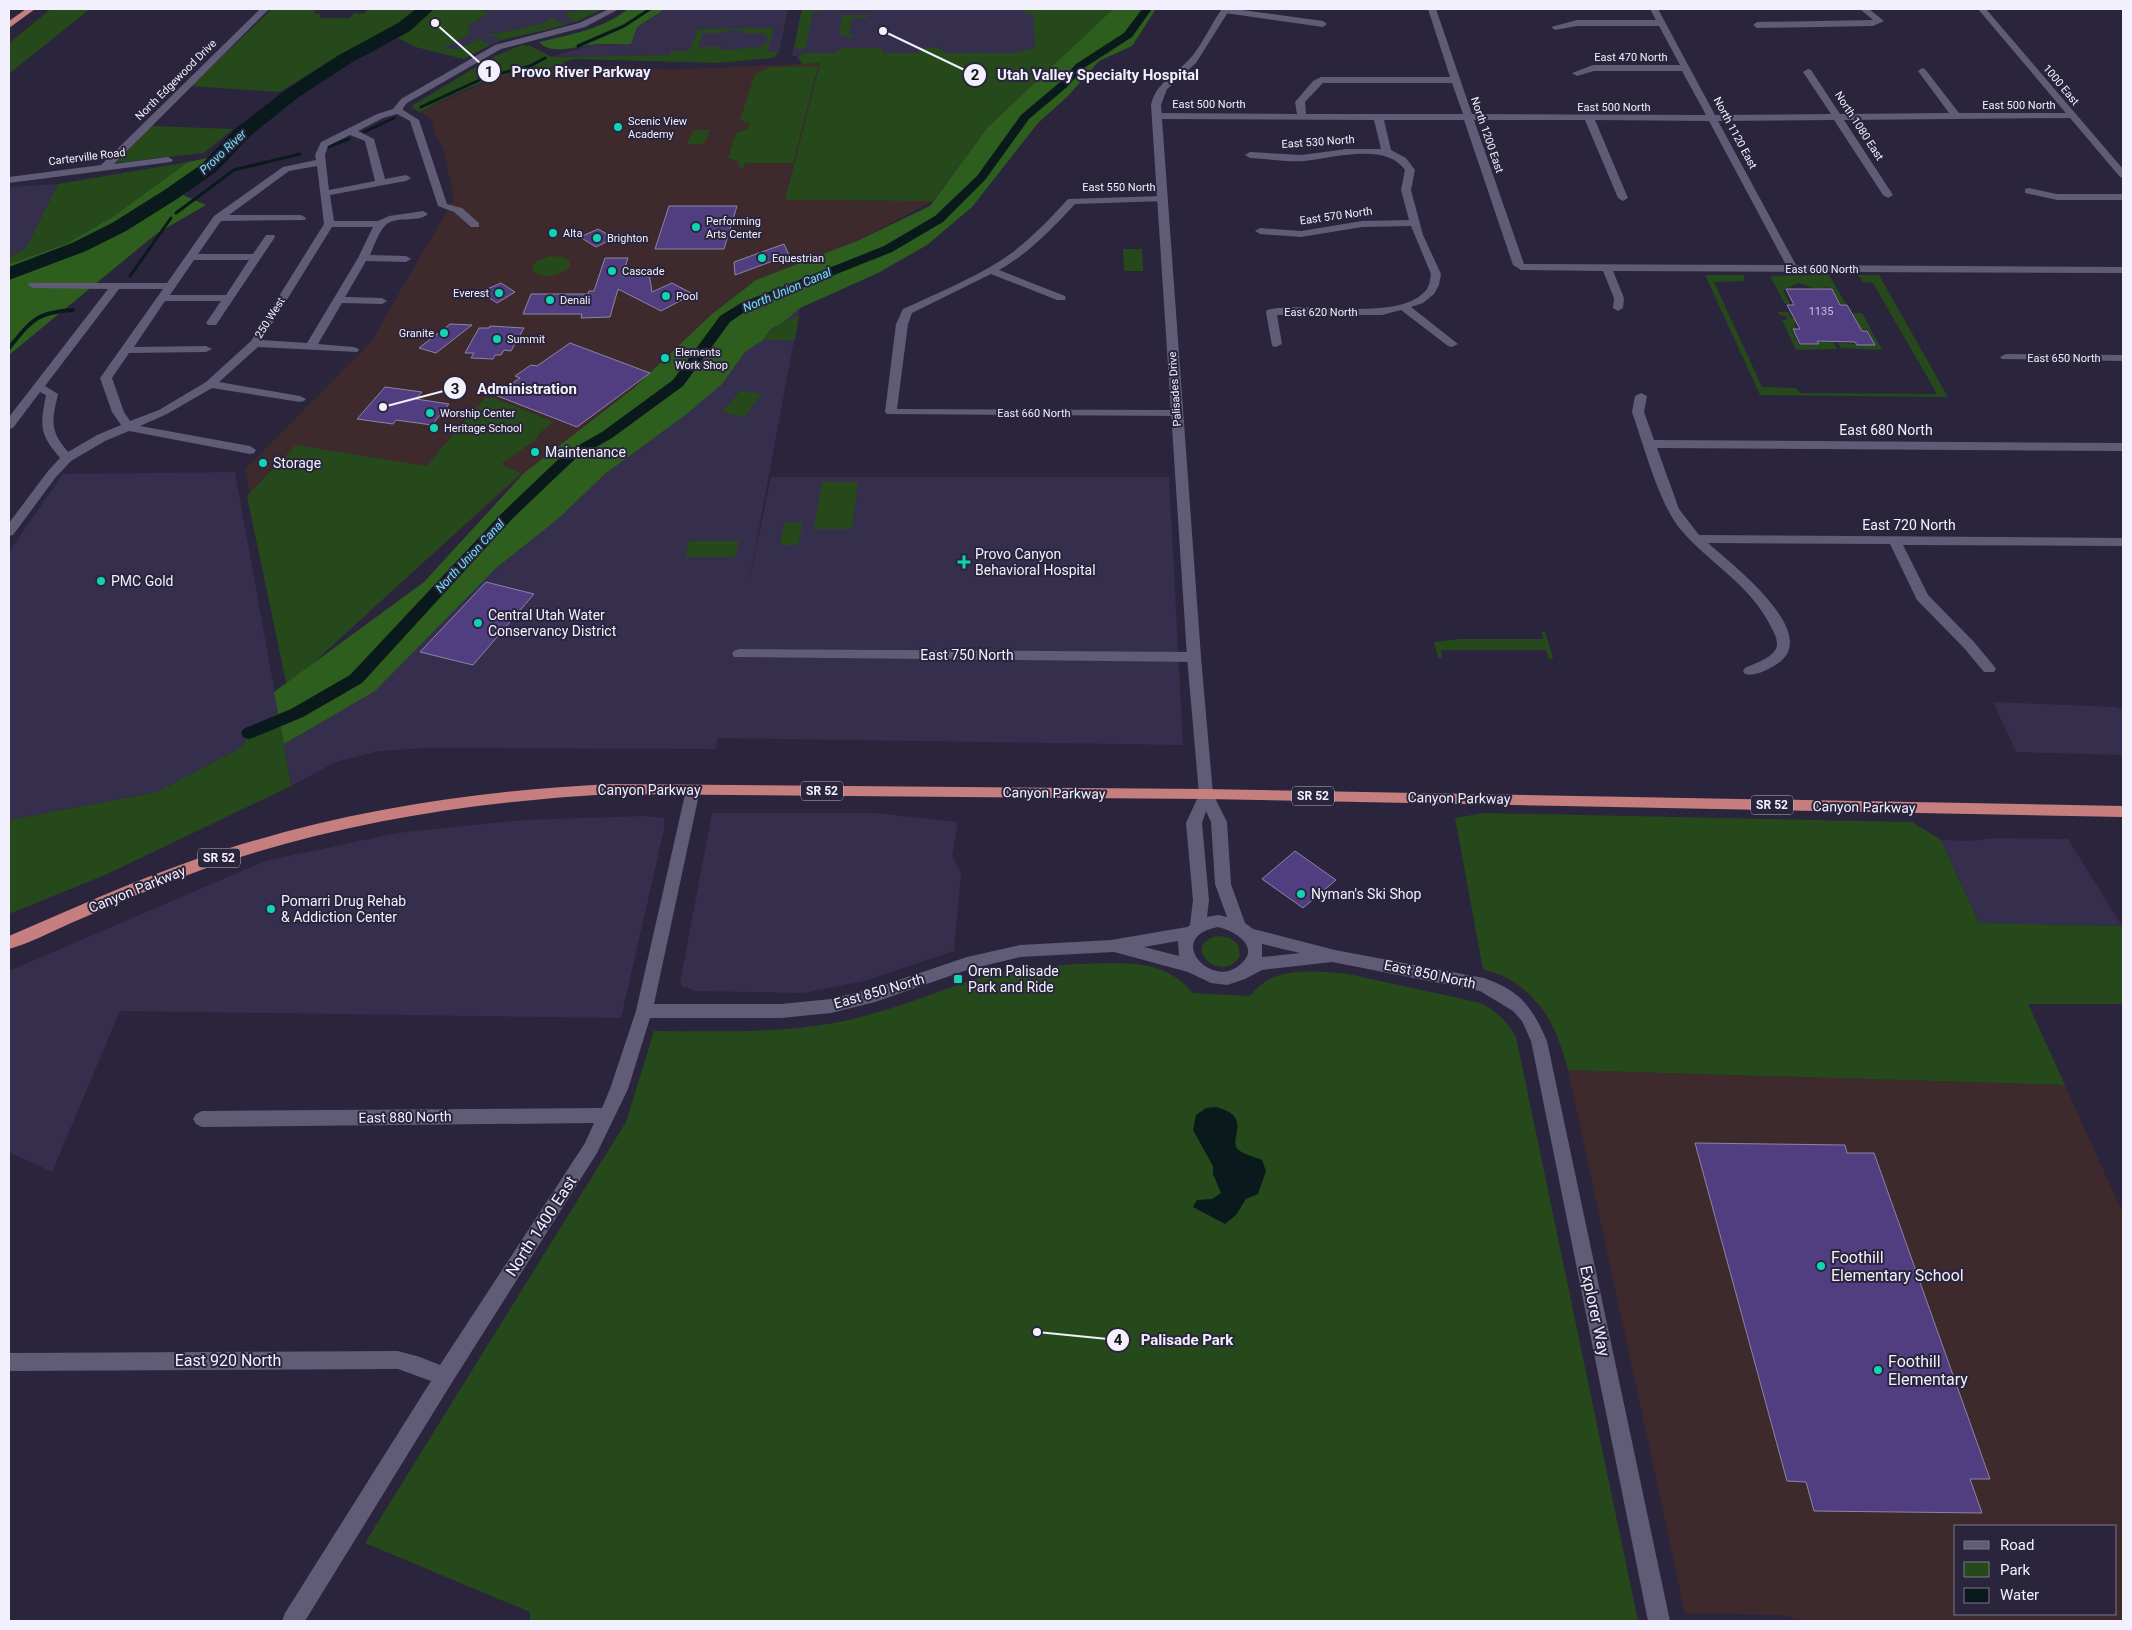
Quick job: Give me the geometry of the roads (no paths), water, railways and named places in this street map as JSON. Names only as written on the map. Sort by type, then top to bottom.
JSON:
[{"type":"highway","points":[[9,25],[31,9]]},
{"type":"highway","name":"Canyon Parkway","points":[[9,943],[198,865],[302,834],[359,820],[439,805],[532,793],[611,789],[1206,794],[2123,812]]},
{"type":"street","name":"North Edgewood Drive","points":[[104,168],[265,9]]},
{"type":"street","points":[[423,214],[389,219],[380,224],[329,224],[320,155],[324,144],[398,109],[404,101],[498,47],[582,25],[615,9]]},
{"type":"street","points":[[1225,9],[1323,24]]},
{"type":"street","name":"Palisades Drive","points":[[1225,9],[1199,52],[1187,67],[1160,90],[1157,100],[1157,116],[1194,657],[1206,794],[1219,822],[1223,884],[1244,930]]},
{"type":"street","name":"North 1200 East","points":[[1432,9],[1517,263],[1521,267]]},
{"type":"street","name":"North 1120 East","points":[[1654,9],[1793,268]]},
{"type":"street","points":[[1757,25],[1878,23],[1879,20],[1864,9]]},
{"type":"street","name":"1000 East","points":[[1982,9],[2123,175]]},
{"type":"street","points":[[1555,27],[1577,23],[1661,23]]},
{"type":"street","name":"East 470 North","points":[[1577,73],[1593,68],[1686,68]]},
{"type":"street","points":[[1922,71],[1956,116]]},
{"type":"street","name":"North 1080 East","points":[[1808,72],[1888,195]]},
{"type":"street","points":[[1302,116],[1300,102],[1316,83],[1321,80],[1455,80]]},
{"type":"street","points":[[398,109],[414,120],[443,206],[458,210],[475,225]]},
{"type":"street","name":"East 500 North","points":[[1157,116],[1712,118],[2072,116]]},
{"type":"street","points":[[1378,116],[1387,152],[1403,160],[1410,170],[1406,190],[1414,223],[1436,278],[1434,285],[1424,297],[1404,307],[1452,344]]},
{"type":"street","points":[[1589,118],[1623,198]]},
{"type":"street","points":[[350,131],[369,139],[381,183]]},
{"type":"street","name":"East 530 North","points":[[1250,155],[1302,158],[1346,152],[1387,152]]},
{"type":"street","name":"Carterville Road","points":[[9,180],[168,160]]},
{"type":"street","points":[[250,450],[128,427],[118,412],[106,378],[218,218],[286,169],[322,162]]},
{"type":"street","points":[[326,193],[406,178]]},
{"type":"street","points":[[2029,191],[2057,197],[2123,197]]},
{"type":"street","name":"East 550 North","points":[[990,270],[1016,254],[1050,225],[1067,205],[1076,200],[1162,200]]},
{"type":"street","points":[[218,218],[301,218]]},
{"type":"street","name":"East 570 North","points":[[1260,232],[1301,234],[1362,224],[1414,223]]},
{"type":"street","name":"250 West","points":[[9,532],[13,520],[67,458],[101,438],[163,412],[210,384],[255,343],[329,224]]},
{"type":"street","points":[[311,346],[363,258],[380,224]]},
{"type":"street","points":[[212,323],[270,236]]},
{"type":"street","points":[[191,257],[256,257]]},
{"type":"street","points":[[363,258],[406,259]]},
{"type":"street","name":"East 600 North","points":[[1521,267],[2123,270]]},
{"type":"street","points":[[1607,268],[1619,298],[1618,308]]},
{"type":"street","points":[[990,270],[1061,298]]},
{"type":"street","name":"East 660 North","points":[[990,270],[907,311],[902,324],[891,412],[1177,414]]},
{"type":"street","points":[[33,285],[170,286]]},
{"type":"street","points":[[9,425],[116,286]]},
{"type":"street","points":[[162,298],[230,298]]},
{"type":"street","points":[[338,300],[382,301]]},
{"type":"street","name":"East 620 North","points":[[1276,344],[1271,312],[1382,312],[1404,307]]},
{"type":"street","points":[[255,343],[353,350]]},
{"type":"street","points":[[126,350],[206,349]]},
{"type":"street","name":"East 650 North","points":[[2006,357],[2123,358]]},
{"type":"street","points":[[210,384],[300,399]]},
{"type":"street","points":[[37,388],[52,394],[47,419],[50,440],[67,458]]},
{"type":"street","points":[[1641,396],[1638,412],[1672,509],[1695,539],[1755,590],[1768,605],[1783,638],[1784,647],[1781,653],[1776,658],[1750,671]]},
{"type":"street","name":"East 680 North","points":[[1649,444],[2123,447]]},
{"type":"street","name":"East 720 North","points":[[1695,539],[2123,542]]},
{"type":"street","points":[[1894,540],[1922,597],[1969,645],[1989,669]]},
{"type":"street","name":"East 750 North","points":[[739,654],[1194,657]]},
{"type":"street","name":"North 1400 East","points":[[293,1621],[444,1377],[592,1148],[608,1115],[619,1089],[644,1011],[693,790]]},
{"type":"street","name":"Palisades Drive","points":[[1194,929],[1202,900],[1194,823],[1206,794]]},
{"type":"street","points":[[1218,921],[1244,930],[1254,942],[1256,952],[1248,968],[1238,975],[1214,977],[1202,973],[1192,966],[1187,958],[1184,949],[1186,940],[1194,929],[1218,921]]},
{"type":"street","name":"East 850 North","points":[[644,1011],[781,1011],[831,1006],[875,996],[967,964],[1020,951],[1111,946],[1194,929]]},
{"type":"street","name":"East 850 North","points":[[1244,930],[1335,956],[1403,968],[1484,986],[1519,1006]]},
{"type":"street","name":"East 850 North","points":[[1111,946],[1192,966]]},
{"type":"street","name":"East 850 North","points":[[1248,968],[1261,964],[1335,956]]},
{"type":"street","name":"Explorer Way","points":[[1519,1006],[1532,1023],[1539,1041],[1659,1621]]},
{"type":"street","name":"East 880 North","points":[[202,1119],[608,1115]]},
{"type":"street","name":"East 920 North","points":[[9,1362],[398,1360],[420,1366],[444,1377]]},
{"type":"water","points":[[1216,1107],[1228,1111],[1235,1117],[1237,1123],[1236,1147],[1242,1152],[1262,1160],[1266,1171],[1258,1194],[1246,1199],[1236,1215],[1225,1224],[1193,1207],[1197,1200],[1212,1199],[1221,1193],[1213,1174],[1213,1166],[1193,1130],[1196,1115],[1206,1108]]},
{"type":"waterway","name":"Provo River","points":[[9,274],[79,247],[119,227],[170,195],[209,168],[242,133],[290,95],[345,59],[404,27],[426,9]]},
{"type":"waterway","points":[[578,46],[624,26],[650,9]]},
{"type":"waterway","name":"North Union Canal","points":[[249,733],[297,713],[356,679],[507,516],[570,456],[607,435],[678,383],[725,319],[745,306],[888,249],[939,219],[981,178],[1025,117],[1063,85],[1080,66],[1128,35],[1147,9]]},
{"type":"waterway","points":[[421,107],[486,77],[530,66],[545,58]]},
{"type":"waterway","points":[[364,132],[394,118]]},
{"type":"waterway","points":[[328,147],[349,139]]},
{"type":"waterway","points":[[176,213],[234,170],[300,154]]},
{"type":"waterway","points":[[130,276],[171,218]]},
{"type":"waterway","points":[[9,348],[35,320],[50,313],[73,310]]},
{"type":"place","name":"Provo River Parkway","points":[[435,23]]},
{"type":"place","name":"Utah Valley Specialty Hospital","points":[[883,31]]},
{"type":"place","name":"Scenic View Academy","points":[[618,127]]},
{"type":"place","name":"Performing Arts Center","points":[[696,227]]},
{"type":"place","name":"Alta","points":[[553,233]]},
{"type":"place","name":"Brighton","points":[[597,238]]},
{"type":"place","name":"Equestrian","points":[[762,258]]},
{"type":"place","name":"Cascade","points":[[612,271]]},
{"type":"place","name":"Everest","points":[[499,293]]},
{"type":"place","name":"Pool","points":[[666,296]]},
{"type":"place","name":"Denali","points":[[550,300]]},
{"type":"place","name":"Granite","points":[[444,333]]},
{"type":"place","name":"Summit","points":[[497,339]]},
{"type":"place","name":"Elements Work Shop","points":[[665,358]]},
{"type":"place","name":"Administration","points":[[383,407]]},
{"type":"place","name":"Worship Center","points":[[430,413]]},
{"type":"place","name":"Heritage School","points":[[434,428]]},
{"type":"place","name":"Maintenance","points":[[535,452]]},
{"type":"place","name":"Storage","points":[[263,463]]},
{"type":"place","name":"Provo Canyon Behavioral Hospital","points":[[964,562]]},
{"type":"place","name":"PMC Gold","points":[[101,581]]},
{"type":"place","name":"Central Utah Water Conservancy District","points":[[478,623]]},
{"type":"place","name":"Nyman's Ski Shop","points":[[1301,894]]},
{"type":"place","name":"Pomarri Drug Rehab & Addiction Center","points":[[271,909]]},
{"type":"place","name":"Orem Palisade Park and Ride","points":[[958,979]]},
{"type":"place","name":"Foothill Elementary School","points":[[1821,1266]]},
{"type":"place","name":"Palisade Park","points":[[1037,1332]]},
{"type":"place","name":"Foothill Elementary","points":[[1878,1370]]}]
